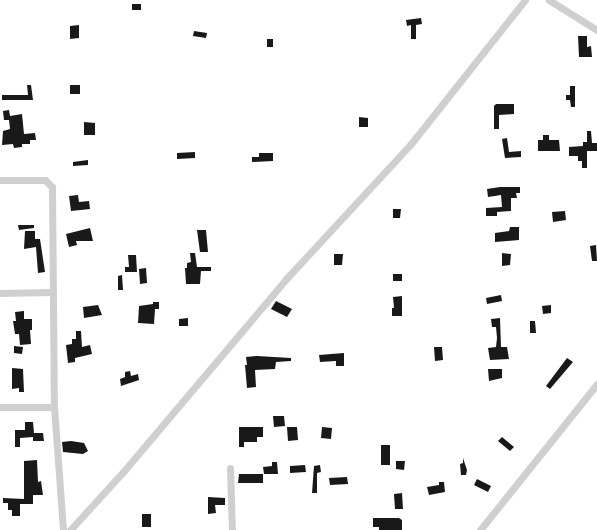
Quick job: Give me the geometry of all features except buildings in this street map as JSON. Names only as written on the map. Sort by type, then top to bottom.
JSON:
[{"type":"street","points":[[70,530],[123,472],[286,280],[410,145],[525,0]]},
{"type":"street","points":[[549,0],[597,30]]},
{"type":"street","points":[[0,180],[45,180],[52,187],[54,407],[63,530]]},
{"type":"street","points":[[0,293],[52,292]]},
{"type":"street","points":[[480,530],[597,384]]},
{"type":"street","points":[[0,407],[54,407]]},
{"type":"street","points":[[230,468],[232,530]]}]
